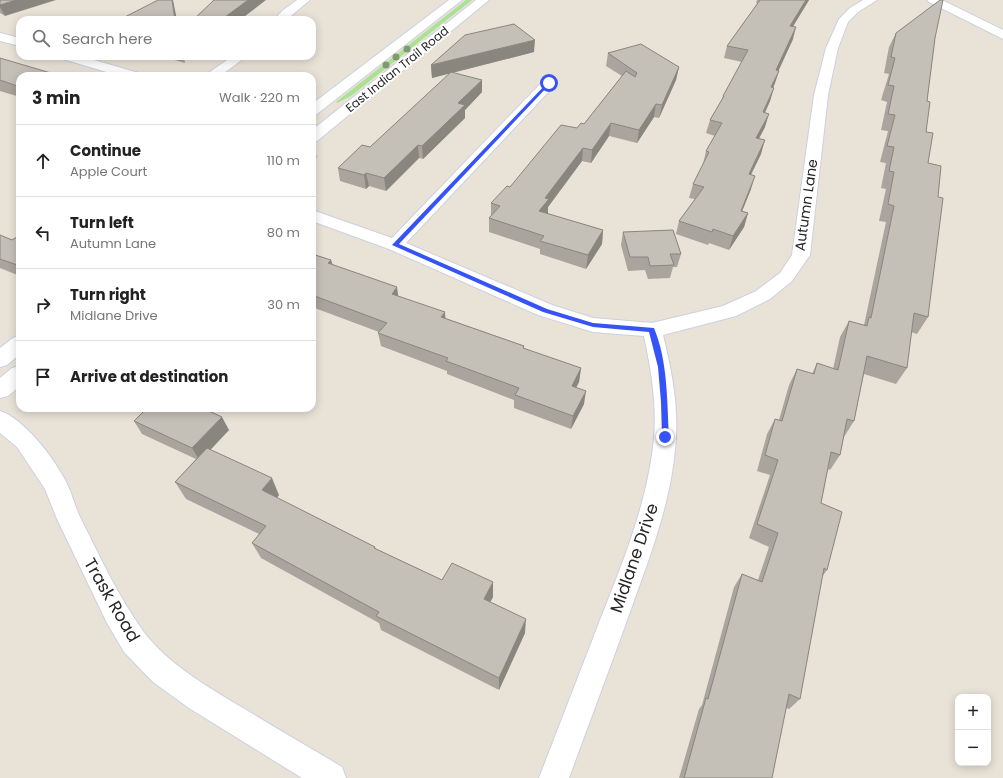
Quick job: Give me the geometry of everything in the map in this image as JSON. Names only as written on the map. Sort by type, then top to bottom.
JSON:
[{"type":"main road","name":"East Indian Trail Road","points":[[316,108],[456,0]]},
{"type":"main road","name":"East Indian Trail Road","points":[[316,131],[483,0]]},
{"type":"main road","points":[[933,0],[1003,35]]},
{"type":"main road","points":[[0,359],[16,346]]},
{"type":"main road","points":[[0,390],[16,377]]},
{"type":"street","points":[[283,16],[304,0]]},
{"type":"street","name":"Autumn Lane","points":[[316,215],[395,245],[545,310],[593,325],[652,330],[729,311],[763,295],[786,277],[801,255],[821,95],[832,48],[843,21],[854,10],[871,0]]},
{"type":"street","points":[[0,37],[16,41]]},
{"type":"street","points":[[80,60],[121,72]]},
{"type":"street","points":[[217,72],[235,60]]},
{"type":"street","points":[[395,245],[549,83]]},
{"type":"street","name":"Midlane Drive","points":[[554,778],[647,531],[659,479],[665,437],[664,402],[661,367],[652,330]]},
{"type":"street","name":"Trask Road","points":[[0,420],[24,441],[55,484],[69,519],[97,576],[116,614],[134,642],[164,672],[199,698],[331,778]]},
{"type":"green space","points":[[466,0],[472,0],[351,96],[337,103],[336,102]]},
{"type":"building","points":[[0,0],[16,0],[0,5]]},
{"type":"building","points":[[158,0],[172,0],[174,16],[127,16]]},
{"type":"building","points":[[214,0],[248,0],[226,16],[197,16]]},
{"type":"building","points":[[760,0],[806,0],[790,26],[796,27],[776,70],[779,71],[771,87],[774,88],[763,112],[769,114],[756,138],[765,140],[749,174],[755,176],[741,211],[748,213],[733,236],[713,229],[712,232],[679,221],[704,187],[693,184],[709,152],[706,151],[722,123],[710,120],[748,50],[727,46]]},
{"type":"building","points":[[940,0],[943,0],[935,38],[927,101],[930,102],[926,132],[933,133],[928,163],[941,166],[938,197],[943,198],[928,317],[914,313],[907,368],[867,356],[854,421],[847,419],[840,455],[831,452],[821,503],[842,512],[827,570],[824,568],[800,699],[789,694],[772,778],[684,778],[706,698],[708,699],[742,574],[762,582],[778,533],[757,524],[778,460],[765,455],[775,419],[782,421],[797,369],[814,374],[817,363],[838,370],[849,321],[867,326],[869,317],[871,318],[894,206],[888,204],[894,172],[889,171],[894,147],[887,146],[895,115],[888,114],[894,86],[888,85],[895,58],[891,57],[896,33]]},
{"type":"building","points":[[514,24],[535,40],[431,65],[465,35]]},
{"type":"building","points":[[641,44],[679,67],[662,105],[656,104],[639,130],[611,123],[592,150],[583,148],[545,198],[549,199],[539,211],[603,230],[588,255],[540,241],[544,236],[489,218],[500,206],[491,203],[507,186],[510,187],[561,125],[577,128],[581,123],[584,124],[626,71],[635,77],[637,73],[608,53]]},
{"type":"building","points":[[0,58],[47,72],[16,72],[16,86],[0,80]]},
{"type":"building","points":[[451,72],[482,80],[458,103],[465,105],[422,146],[418,145],[384,178],[366,173],[364,175],[338,168],[362,145],[370,147]]},
{"type":"building","points":[[673,230],[681,254],[670,254],[674,265],[650,266],[648,257],[630,257],[623,232]]},
{"type":"building","points":[[0,235],[12,240],[16,238],[16,265],[0,259]]},
{"type":"building","points":[[316,255],[331,260],[328,263],[397,287],[392,294],[445,312],[441,317],[581,368],[572,386],[586,391],[573,416],[515,395],[519,388],[446,361],[448,358],[378,333],[387,323],[316,296]]},
{"type":"building","points":[[143,412],[211,412],[222,417],[192,448],[134,421]]},
{"type":"building","points":[[207,448],[272,478],[262,490],[375,547],[374,548],[442,580],[452,563],[493,582],[484,599],[526,619],[499,678],[376,616],[379,612],[252,543],[266,526],[175,482]]},
{"type":"route","points":[[549,83],[395,245],[545,310],[593,325],[652,330],[661,367],[665,437]]}]
